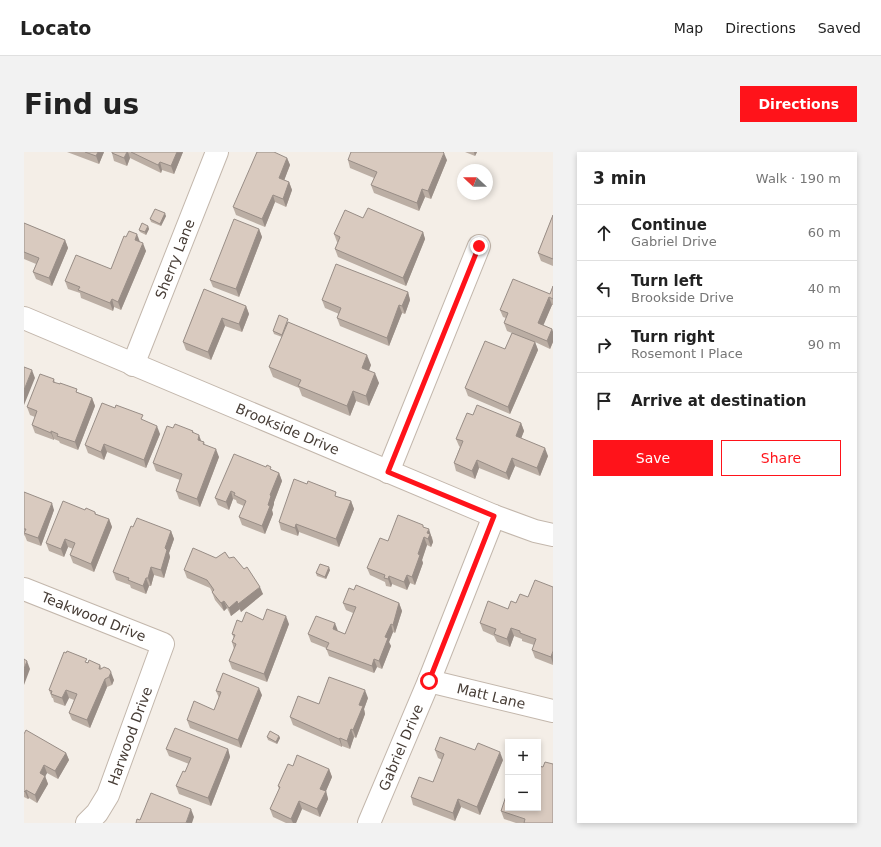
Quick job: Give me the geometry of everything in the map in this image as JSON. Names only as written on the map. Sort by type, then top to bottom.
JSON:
[{"type":"street","name":"Sherry Lane","points":[[133,365],[217,152]]},
{"type":"street","points":[[388,472],[479,246]]},
{"type":"street","name":"Brookside Drive","points":[[24,318],[494,516],[534,531],[553,536]]},
{"type":"street","name":"Gabriel Drive","points":[[370,823],[429,681],[494,516]]},
{"type":"street","name":"Teakwood Drive","points":[[24,589],[163,644]]},
{"type":"street","name":"Harwood Drive","points":[[87,823],[97,813],[108,795],[163,644]]},
{"type":"street","name":"Matt Lane","points":[[429,681],[553,711]]},
{"type":"building","points":[[85,152],[98,152],[96,156]]},
{"type":"building","points":[[112,152],[127,152],[124,158]]},
{"type":"building","points":[[131,152],[177,152],[171,166],[160,162],[158,165]]},
{"type":"building","points":[[257,152],[274,152],[287,158],[279,178],[289,182],[283,199],[273,195],[262,219],[233,207]]},
{"type":"building","points":[[351,152],[444,153],[428,191],[422,189],[417,203],[371,185],[377,172],[348,160]]},
{"type":"building","points":[[368,208],[423,232],[403,278],[335,249],[340,237],[334,234],[345,210],[363,218]]},
{"type":"building","points":[[155,209],[165,213],[160,224],[150,219]]},
{"type":"building","points":[[553,215],[553,259],[538,253]]},
{"type":"building","points":[[234,219],[259,229],[236,289],[210,280]]},
{"type":"building","points":[[24,223],[65,240],[49,278],[33,272],[39,258],[24,252]]},
{"type":"building","points":[[142,223],[148,226],[145,232],[139,230]]},
{"type":"building","points":[[129,231],[137,234],[135,240],[143,243],[118,302],[112,299],[110,303],[78,290],[80,287],[65,281],[76,255],[111,269],[124,236],[126,237]]},
{"type":"building","points":[[336,264],[408,292],[402,306],[399,305],[387,338],[337,318],[341,308],[322,300]]},
{"type":"building","points":[[513,279],[550,294],[553,286],[553,299],[549,297],[538,323],[552,329],[547,341],[504,323],[508,313],[500,310]]},
{"type":"building","points":[[204,289],[246,306],[239,324],[222,318],[208,352],[183,342]]},
{"type":"building","points":[[279,315],[288,319],[282,335],[273,331]]},
{"type":"building","points":[[288,322],[367,355],[362,368],[375,373],[366,396],[353,391],[347,406],[298,386],[301,380],[269,367]]},
{"type":"building","points":[[512,333],[535,342],[508,407],[465,388],[485,341],[505,349]]},
{"type":"building","points":[[24,367],[32,370],[24,390]]},
{"type":"building","points":[[40,374],[54,379],[53,382],[77,389],[76,392],[92,398],[75,442],[57,436],[58,434],[51,431],[51,433],[32,425],[37,411],[27,407]]},
{"type":"building","points":[[102,403],[115,408],[116,405],[143,415],[141,419],[157,426],[144,460],[104,444],[101,452],[85,445]]},
{"type":"building","points":[[477,405],[521,423],[516,436],[545,448],[537,468],[512,458],[506,473],[477,460],[472,471],[454,463],[463,441],[456,439],[467,413],[473,415]]},
{"type":"building","points":[[175,424],[193,431],[192,432],[199,435],[198,440],[204,442],[203,444],[216,449],[197,499],[176,491],[182,474],[153,463],[167,426],[173,428]]},
{"type":"building","points":[[234,454],[266,467],[267,465],[271,467],[270,469],[279,473],[270,495],[268,505],[270,506],[262,526],[239,517],[246,501],[234,495],[235,493],[231,491],[226,502],[215,498]]},
{"type":"building","points":[[294,479],[307,484],[308,481],[336,492],[335,496],[351,501],[336,539],[296,524],[295,528],[279,522]]},
{"type":"building","points":[[24,492],[52,503],[38,538],[24,533],[26,529],[24,529]]},
{"type":"building","points":[[63,501],[85,510],[86,508],[95,512],[95,514],[109,519],[91,564],[70,555],[75,543],[65,539],[61,549],[46,543]]},
{"type":"building","points":[[398,515],[423,525],[423,527],[429,529],[427,533],[430,534],[428,539],[424,537],[418,554],[420,555],[412,577],[407,575],[404,582],[389,576],[388,579],[384,578],[385,575],[367,568],[380,538],[388,541]]},
{"type":"building","points":[[137,518],[171,531],[165,548],[167,550],[161,570],[151,567],[148,578],[146,578],[143,586],[128,580],[129,578],[113,572],[131,526],[133,527]]},
{"type":"building","points":[[193,548],[216,558],[225,552],[229,558],[234,557],[244,569],[247,567],[260,587],[238,604],[237,601],[229,608],[224,601],[221,603],[212,592],[214,590],[207,580],[184,570]]},
{"type":"building","points":[[320,564],[329,567],[325,577],[316,573]]},
{"type":"building","points":[[535,580],[553,587],[553,651],[551,657],[532,650],[536,639],[520,633],[520,631],[511,628],[507,639],[494,634],[496,629],[480,623],[488,601],[508,609],[511,601],[516,603],[520,594],[528,597]]},
{"type":"building","points":[[356,585],[399,603],[393,625],[391,624],[385,637],[388,638],[379,661],[374,659],[372,666],[326,649],[329,643],[308,634],[316,616],[335,623],[333,629],[345,634],[356,607],[343,603],[349,588],[354,590]]},
{"type":"building","points":[[267,609],[286,616],[264,674],[229,661],[236,644],[232,642],[235,635],[232,634],[237,620],[242,622],[246,612],[263,620]]},
{"type":"building","points":[[67,651],[87,659],[85,662],[88,663],[89,660],[100,665],[99,669],[104,667],[109,669],[111,672],[109,677],[105,679],[87,720],[69,713],[77,694],[66,690],[62,698],[51,694],[52,691],[49,690],[64,652],[66,653]]},
{"type":"building","points":[[24,659],[27,661],[24,669]]},
{"type":"building","points":[[223,673],[259,688],[238,740],[187,720],[194,701],[214,710],[221,692],[216,691]]},
{"type":"building","points":[[329,677],[365,690],[359,705],[363,706],[353,730],[351,729],[347,741],[340,738],[339,739],[290,717],[298,696],[319,704]]},
{"type":"building","points":[[175,728],[228,749],[208,798],[176,786],[183,771],[185,772],[191,758],[166,749]]},
{"type":"building","points":[[26,730],[66,753],[55,771],[44,765],[40,773],[45,776],[35,795],[26,790],[25,792],[24,791],[24,734]]},
{"type":"building","points":[[270,731],[279,736],[276,742],[267,737]]},
{"type":"building","points":[[440,737],[475,750],[478,743],[500,752],[477,807],[458,799],[453,813],[411,797],[419,777],[433,782],[444,754],[435,750]]},
{"type":"building","points":[[297,755],[329,769],[320,789],[326,791],[317,809],[299,801],[291,819],[270,809],[288,764],[293,766]]},
{"type":"building","points":[[545,762],[553,764],[553,823],[524,823],[525,819],[501,811],[505,799],[505,811],[541,811],[541,767],[543,767]]},
{"type":"building","points":[[151,793],[191,809],[186,823],[136,823],[137,819],[140,820]]},
{"type":"route","points":[[429,681],[494,516],[388,472],[479,246]]}]
